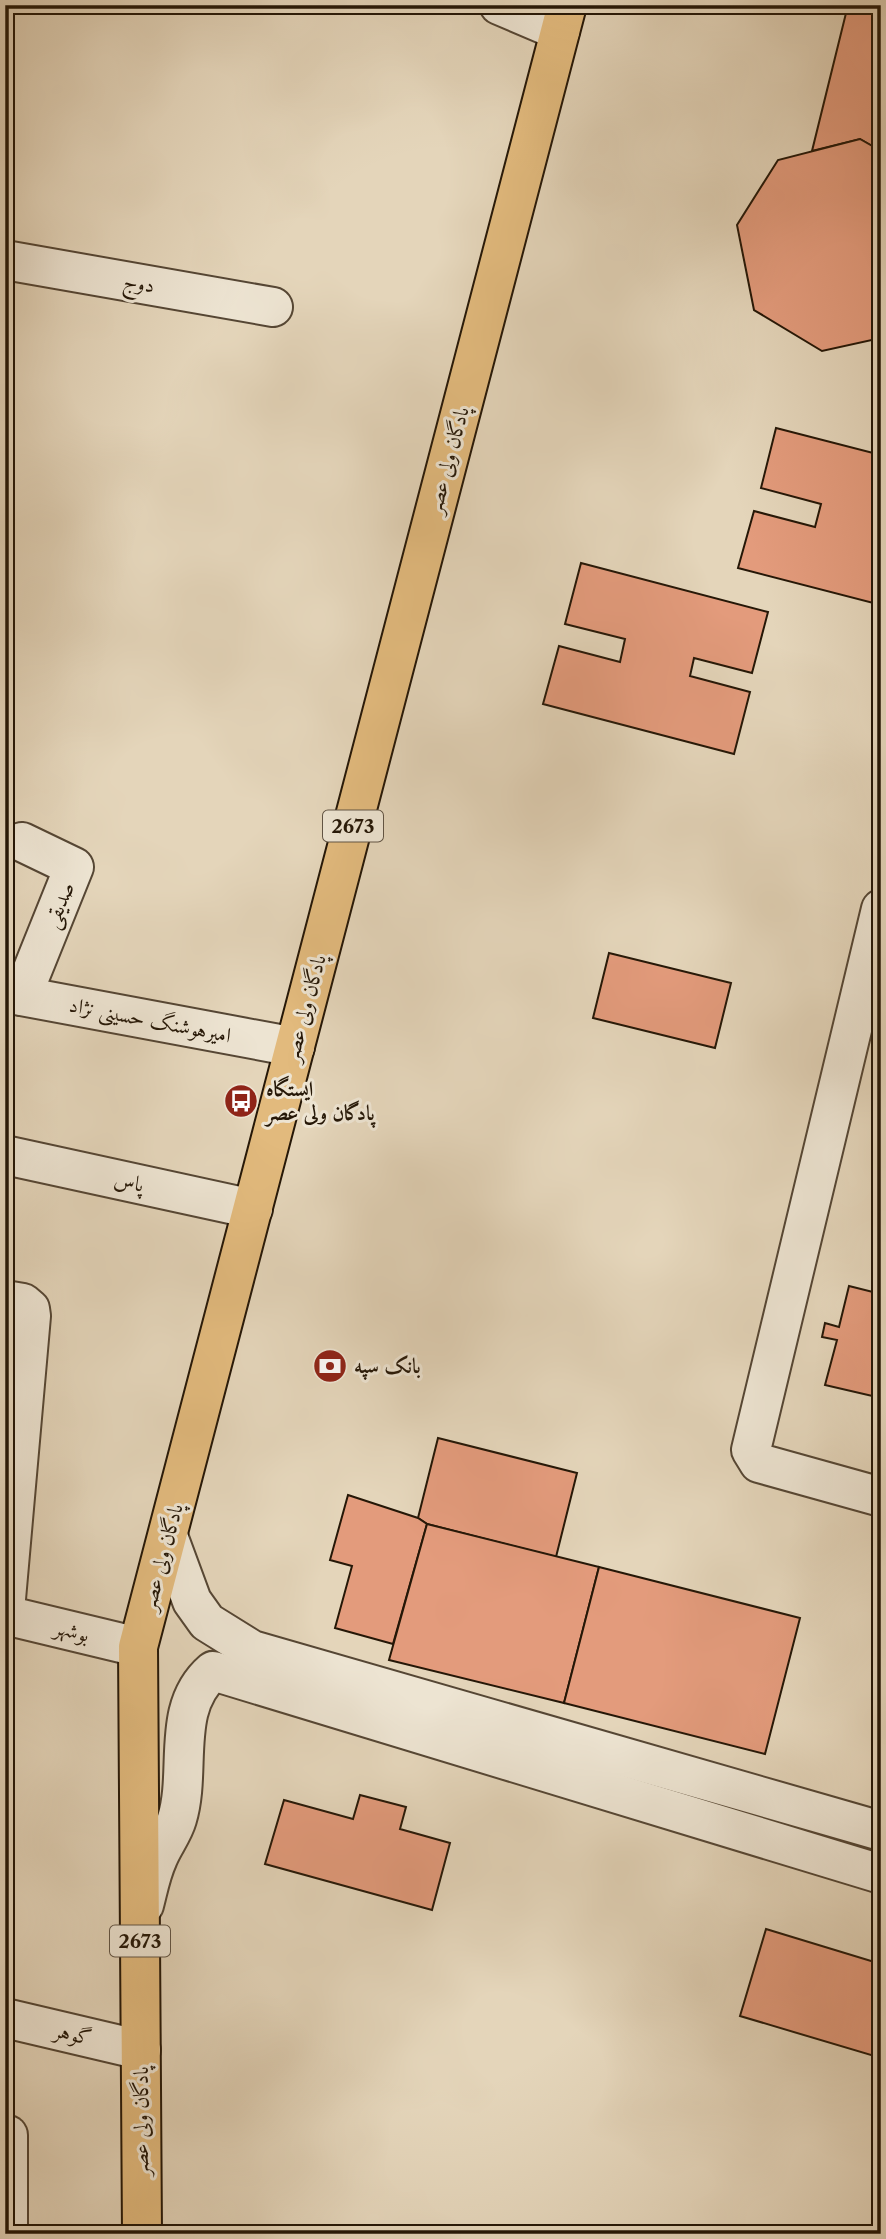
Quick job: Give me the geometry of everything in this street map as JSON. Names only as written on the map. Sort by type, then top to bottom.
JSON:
[{"type":"main road","name":"پادگان ولی عصر","points":[[142,2234],[138,1647],[563,18]]},
{"type":"street","points":[[499,5],[563,18]]},
{"type":"street","name":"دوج","points":[[5,260],[273,307]]},
{"type":"street","name":"صدیقی","points":[[13,994],[74,867],[22,842]]},
{"type":"street","points":[[881,909],[751,1450],[759,1463],[881,1497]]},
{"type":"street","name":"امیرهوشنگ حسینی نژاد","points":[[13,994],[295,1047]]},
{"type":"street","name":"پاس","points":[[5,1155],[253,1209]]},
{"type":"street","points":[[5,1300],[23,1303],[30,1309],[31,1317],[5,1613]]},
{"type":"street","points":[[168,1536],[192,1601],[207,1622],[252,1650],[357,1698],[881,1874]]},
{"type":"street","name":"بوشهر","points":[[5,1613],[138,1647]]},
{"type":"street","points":[[140,1917],[157,1860],[177,1820],[183,1783],[187,1711],[202,1680],[212,1671],[223,1632]]},
{"type":"street","points":[[212,1671],[357,1698],[881,1831]]},
{"type":"street","name":"گوهر","points":[[5,2018],[141,2050]]},
{"type":"street","points":[[8,2135],[8,2234]]},
{"type":"building","points":[[848,5],[881,5],[881,151],[860,139],[812,151]]},
{"type":"building","points":[[860,139],[881,151],[881,338],[822,351],[754,310],[737,225],[778,160]]},
{"type":"building","points":[[776,428],[881,455],[881,605],[738,568],[754,511],[815,527],[821,504],[761,488]]},
{"type":"building","points":[[581,563],[768,612],[752,673],[694,658],[690,676],[750,692],[734,754],[543,704],[559,646],[620,662],[625,639],[565,624]]},
{"type":"building","points":[[609,953],[731,983],[715,1048],[593,1018]]},
{"type":"building","points":[[849,1286],[881,1294],[881,1398],[825,1385],[837,1340],[822,1337],[825,1323],[839,1327]]},
{"type":"building","points":[[438,1438],[577,1473],[556,1557],[427,1524],[418,1518]]},
{"type":"building","points":[[348,1495],[418,1518],[427,1524],[393,1644],[335,1628],[352,1566],[330,1560]]},
{"type":"building","points":[[427,1524],[599,1567],[564,1703],[389,1660]]},
{"type":"building","points":[[599,1567],[800,1618],[765,1754],[564,1703]]},
{"type":"building","points":[[360,1795],[406,1807],[400,1829],[450,1843],[432,1910],[265,1864],[284,1800],[353,1819]]},
{"type":"building","points":[[766,1929],[881,1964],[881,2058],[740,2016]]},
{"type":"place","name":"ایستگاه پادگان ولی عصر","points":[[241,1101]]},
{"type":"place","name":"بانک سپه","points":[[330,1366]]}]
